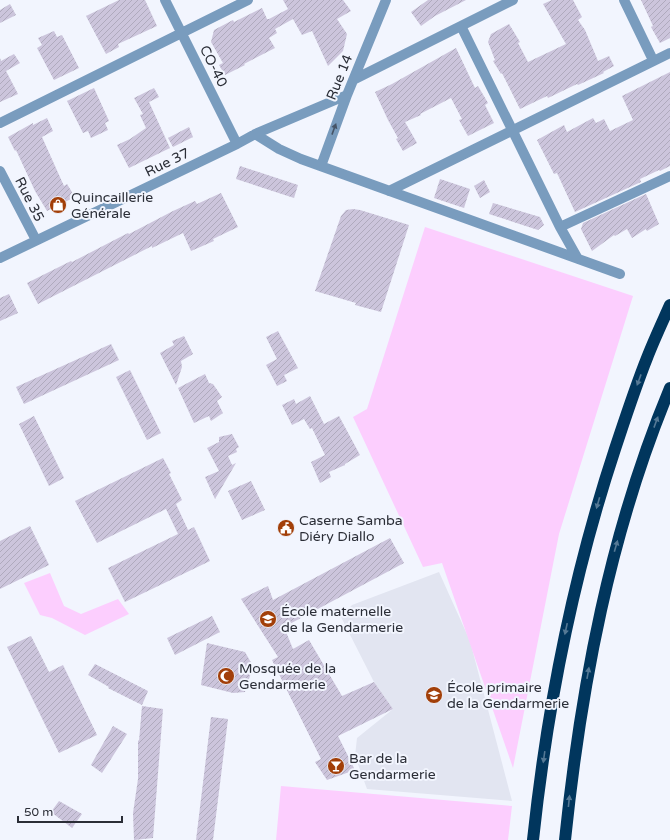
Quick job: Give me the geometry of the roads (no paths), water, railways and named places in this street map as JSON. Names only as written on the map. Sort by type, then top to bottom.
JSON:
[{"type":"highway","points":[[533,840],[557,674],[597,504],[625,418],[670,295]]},
{"type":"highway","points":[[646,359],[670,305]]},
{"type":"highway","points":[[565,840],[571,776],[579,725],[609,573],[628,506],[656,421],[670,388]]},
{"type":"street","name":"CO-40","points":[[165,0],[237,144]]},
{"type":"street","points":[[0,123],[248,0]]},
{"type":"street","name":"Rue 14","points":[[321,166],[347,95],[386,0]]},
{"type":"street","points":[[353,80],[513,0]]},
{"type":"street","points":[[624,0],[653,60]]},
{"type":"street","points":[[461,26],[560,227],[578,259]]},
{"type":"street","points":[[389,191],[653,60],[670,53]]},
{"type":"street","name":"Rue 37","points":[[0,258],[255,134],[347,95]]},
{"type":"street","points":[[255,134],[290,155],[620,274]]},
{"type":"street","name":"Rue 35","points":[[0,171],[36,240]]},
{"type":"street","points":[[560,227],[670,176]]},
{"type":"place","name":"Quincaillerie Générale","points":[[58,205]]},
{"type":"place","name":"Caserne Samba Diéry Diallo","points":[[286,528]]},
{"type":"place","name":"École maternelle de la Gendarmerie","points":[[268,619]]},
{"type":"place","name":"Mosquée de la Gendarmerie","points":[[226,676]]},
{"type":"place","name":"École primaire de la Gendarmerie","points":[[434,695]]},
{"type":"place","name":"Bar de la Gendarmerie","points":[[336,766]]}]
